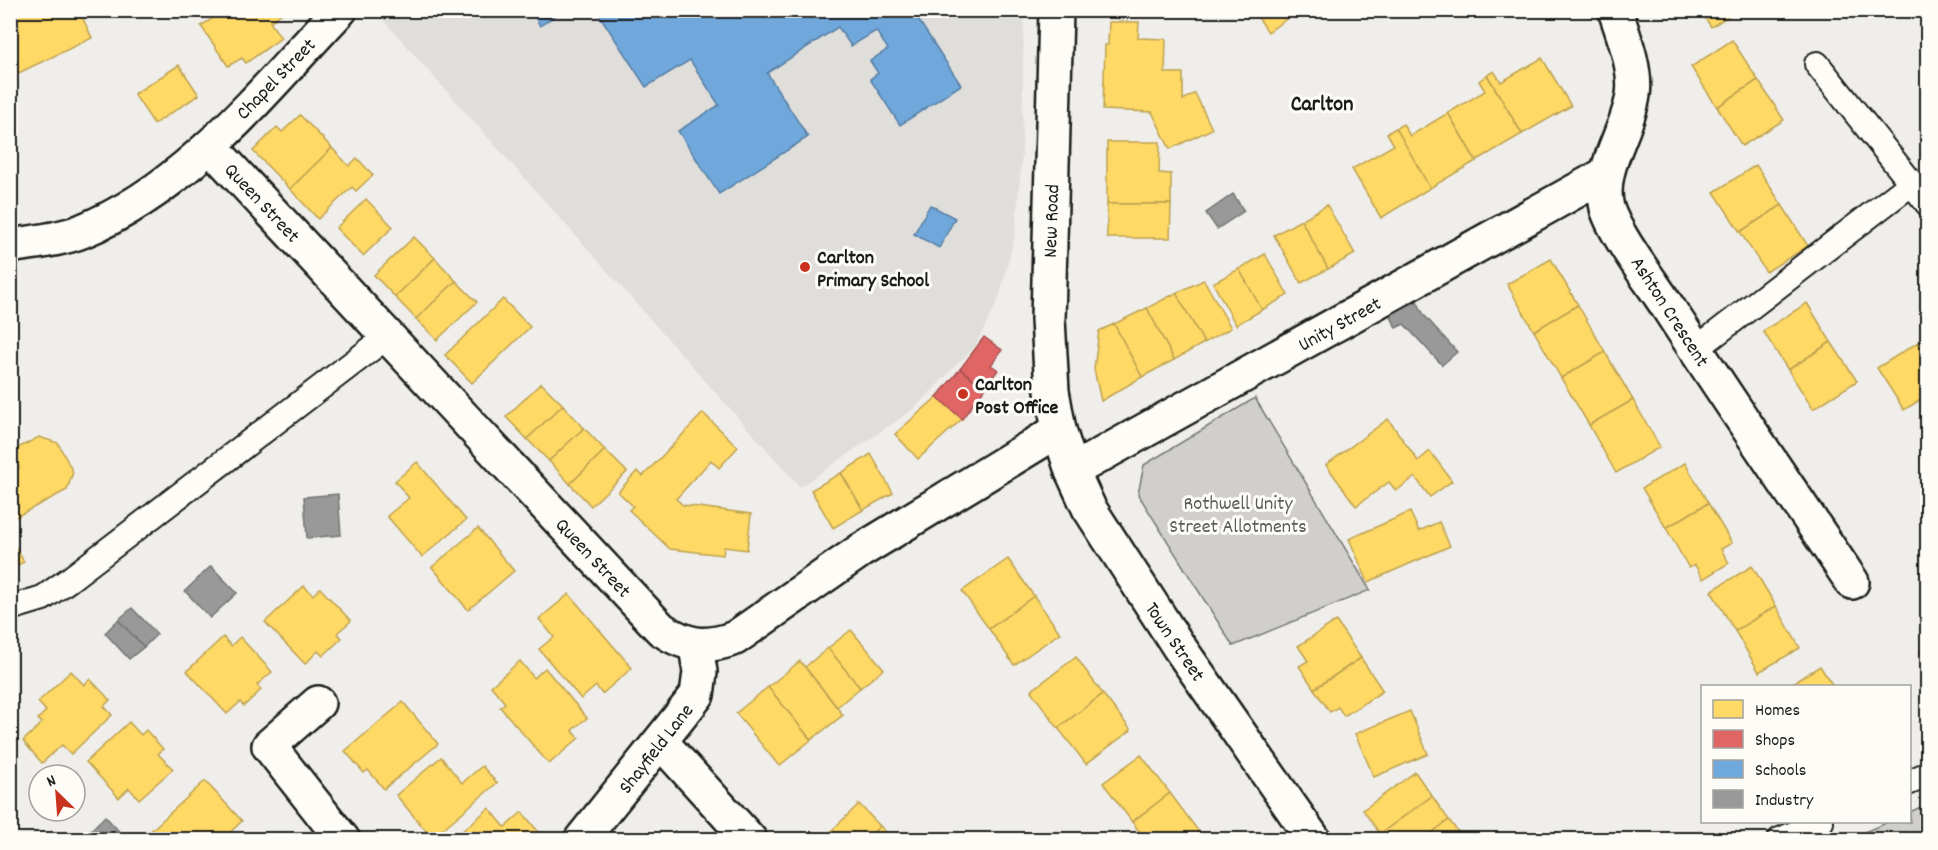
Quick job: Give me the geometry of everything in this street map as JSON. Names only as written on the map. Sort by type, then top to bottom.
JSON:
[{"type":"street","name":"Chapel Street","points":[[10,246],[81,232],[150,194],[210,146],[340,10]]},
{"type":"street","name":"New Road","points":[[1056,10],[1047,320],[1052,391],[1059,430]]},
{"type":"street","name":"Ashton Crescent","points":[[1615,10],[1629,50],[1634,93],[1620,140],[1606,174],[1607,208],[1626,242],[1696,349],[1852,582]]},
{"type":"street","name":"Queen Street","points":[[210,146],[661,629],[677,640],[696,645],[716,645],[735,638],[860,551],[1059,430]]},
{"type":"street","name":"Unity Street","points":[[1072,471],[1606,174]]},
{"type":"street","name":"Town Street","points":[[1059,430],[1072,471],[1089,508],[1179,647],[1314,840]]},
{"type":"street","name":"Shayfield Lane","points":[[581,840],[697,694],[700,672],[696,645]]},
{"type":"street","points":[[318,703],[269,746],[343,840]]},
{"type":"street","points":[[661,742],[750,840]]},
{"type":"lane","points":[[1817,64],[1928,204]]},
{"type":"lane","points":[[1696,349],[1912,183]]},
{"type":"lane","points":[[10,608],[43,598],[70,579],[388,336]]},
{"type":"lane","points":[[1911,782],[1928,774]]},
{"type":"lane","points":[[1780,840],[1819,823]]},
{"type":"shaded area","name":"Carlton Primary School","points":[[378,10],[1024,11],[1022,156],[1015,234],[999,299],[975,346],[915,408],[800,487],[376,12]]},
{"type":"green space","name":"Rothwell Unity Street Allotments","points":[[1255,398],[1370,590],[1233,646],[1138,494],[1144,465]]},
{"type":"green space","points":[[1927,804],[1927,839],[1848,839],[1886,823],[1911,823],[1911,812]]},
{"type":"building: Homes","points":[[10,10],[79,10],[92,38],[10,77]]},
{"type":"building: Homes","points":[[225,10],[286,10],[270,22],[281,38],[246,63],[242,58],[228,66],[201,26]]},
{"type":"building: Homes","points":[[1253,10],[1289,10],[1292,15],[1268,32]]},
{"type":"building: Homes","points":[[1700,10],[1738,10],[1711,27]]},
{"type":"building: Homes","points":[[1109,22],[1139,22],[1138,38],[1166,39],[1165,73],[1183,73],[1183,100],[1195,93],[1212,129],[1170,149],[1152,112],[1103,110],[1105,45],[1108,45]]},
{"type":"building: Homes","points":[[1732,40],[1758,80],[1717,107],[1691,67]]},
{"type":"building: Homes","points":[[1542,58],[1571,106],[1522,134],[1487,75],[1494,71],[1501,82]]},
{"type":"building: Homes","points":[[179,65],[199,95],[154,124],[134,94]]},
{"type":"building: Homes","points":[[1487,75],[1522,134],[1476,161],[1448,113],[1485,91],[1479,81]]},
{"type":"building: Homes","points":[[1758,80],[1784,120],[1742,146],[1717,107]]},
{"type":"building: Homes","points":[[1448,113],[1476,161],[1430,188],[1396,128],[1403,124],[1410,136]]},
{"type":"building: Homes","points":[[300,115],[332,148],[290,189],[253,151],[277,127],[282,132]]},
{"type":"building: Homes","points":[[1396,128],[1430,188],[1381,218],[1352,169],[1394,145],[1387,133]]},
{"type":"building: Homes","points":[[1107,142],[1160,142],[1159,173],[1171,174],[1171,204],[1107,204]]},
{"type":"building: Homes","points":[[332,148],[349,166],[357,158],[373,175],[356,191],[352,187],[318,219],[290,189]]},
{"type":"building: Homes","points":[[1756,165],[1782,205],[1740,232],[1714,192]]},
{"type":"building: Homes","points":[[366,199],[393,227],[363,256],[336,228]]},
{"type":"building: Homes","points":[[1107,204],[1171,204],[1170,238],[1107,238]]},
{"type":"building: Homes","points":[[1327,205],[1355,254],[1328,269],[1301,220]]},
{"type":"building: Homes","points":[[1782,205],[1808,246],[1766,272],[1740,232]]},
{"type":"building: Homes","points":[[1301,220],[1328,269],[1301,283],[1274,235]]},
{"type":"building: Homes","points":[[414,237],[435,258],[395,297],[374,275]]},
{"type":"building: Homes","points":[[1265,254],[1288,295],[1262,310],[1239,269]]},
{"type":"building: Homes","points":[[435,258],[456,281],[416,319],[395,297]]},
{"type":"building: Homes","points":[[1551,259],[1578,305],[1534,331],[1507,284]]},
{"type":"building: Homes","points":[[1239,269],[1262,310],[1236,325],[1213,283]]},
{"type":"building: Homes","points":[[1204,280],[1231,328],[1204,343],[1176,293]]},
{"type":"building: Homes","points":[[456,281],[477,302],[437,340],[416,319]]},
{"type":"building: Homes","points":[[1176,293],[1204,343],[1174,360],[1147,308]]},
{"type":"building: Homes","points":[[503,299],[530,327],[472,383],[445,355]]},
{"type":"building: Homes","points":[[1807,303],[1831,342],[1788,370],[1763,331]]},
{"type":"building: Homes","points":[[1578,305],[1605,352],[1561,378],[1534,331]]},
{"type":"building: Homes","points":[[1147,308],[1174,360],[1142,377],[1114,324]]},
{"type":"building: Homes","points":[[1114,324],[1142,377],[1101,401],[1094,369],[1099,331]]},
{"type":"building: Homes","points":[[1928,336],[1928,359],[1917,343]]},
{"type":"building: Homes","points":[[1831,342],[1857,381],[1813,409],[1788,370]]},
{"type":"building: Homes","points":[[1917,343],[1928,359],[1928,395],[1904,410],[1877,368]]},
{"type":"building: Homes","points":[[1605,352],[1633,400],[1589,425],[1561,378]]},
{"type":"building: Homes","points":[[541,383],[563,405],[527,439],[506,417]]},
{"type":"building: Homes","points":[[937,397],[962,419],[918,459],[895,434]]},
{"type":"building: Homes","points":[[1633,400],[1660,447],[1616,473],[1589,425]]},
{"type":"building: Homes","points":[[563,405],[584,428],[549,461],[527,439]]},
{"type":"building: Homes","points":[[703,413],[738,447],[719,468],[711,460],[676,499],[683,505],[751,514],[747,550],[724,547],[723,555],[670,549],[629,510],[633,506],[618,492],[637,471],[643,476]]},
{"type":"building: Homes","points":[[1388,419],[1418,461],[1430,451],[1452,481],[1430,497],[1415,477],[1396,491],[1389,482],[1356,506],[1326,465]]},
{"type":"building: Homes","points":[[584,428],[605,450],[570,484],[549,461]]},
{"type":"building: Homes","points":[[39,437],[58,443],[73,472],[67,490],[10,520],[10,472],[19,468],[10,452]]},
{"type":"building: Homes","points":[[605,450],[627,472],[591,506],[570,484]]},
{"type":"building: Homes","points":[[871,454],[893,493],[863,510],[841,473]]},
{"type":"building: Homes","points":[[417,462],[466,520],[422,557],[387,516],[409,498],[395,481]]},
{"type":"building: Homes","points":[[1685,463],[1708,503],[1666,528],[1642,488]]},
{"type":"building: Homes","points":[[841,473],[863,510],[833,528],[811,490]]},
{"type":"building: Homes","points":[[1708,503],[1732,543],[1721,549],[1729,563],[1703,579],[1695,565],[1689,568],[1666,528]]},
{"type":"building: Homes","points":[[1410,512],[1419,531],[1439,522],[1450,546],[1368,582],[1349,539]]},
{"type":"building: Homes","points":[[478,528],[514,571],[468,610],[432,567]]},
{"type":"building: Homes","points":[[10,537],[24,562],[10,569]]},
{"type":"building: Homes","points":[[1008,559],[1034,596],[989,629],[962,591]]},
{"type":"building: Homes","points":[[1752,566],[1776,606],[1735,631],[1711,591]]},
{"type":"building: Homes","points":[[304,586],[313,595],[320,588],[351,621],[337,633],[342,638],[323,656],[318,651],[305,664],[265,622]]},
{"type":"building: Homes","points":[[569,594],[632,668],[602,694],[596,686],[581,699],[539,649],[554,637],[539,619]]},
{"type":"building: Homes","points":[[1034,596],[1060,633],[1014,665],[989,629]]},
{"type":"building: Homes","points":[[1776,606],[1800,648],[1759,672],[1735,631]]},
{"type":"building: Homes","points":[[1336,621],[1361,658],[1314,689],[1299,666],[1308,661],[1298,646]]},
{"type":"building: Homes","points":[[851,630],[884,669],[860,688],[828,648]]},
{"type":"building: Homes","points":[[223,637],[231,646],[240,637],[272,672],[257,685],[261,690],[244,706],[240,702],[227,714],[187,671]]},
{"type":"building: Homes","points":[[1928,647],[1928,664],[1920,652]]},
{"type":"building: Homes","points":[[828,648],[860,688],[837,707],[805,667]]},
{"type":"building: Homes","points":[[1076,657],[1103,694],[1058,728],[1031,691]]},
{"type":"building: Homes","points":[[1361,658],[1383,691],[1344,716],[1338,707],[1330,712],[1314,689]]},
{"type":"building: Homes","points":[[520,661],[534,678],[545,668],[587,718],[572,730],[579,738],[549,764],[500,707],[505,703],[491,686]]},
{"type":"building: Homes","points":[[800,661],[843,715],[811,740],[768,687]]},
{"type":"building: Homes","points":[[1820,666],[1832,685],[1790,685]]},
{"type":"building: Homes","points":[[71,671],[84,685],[90,679],[110,700],[104,706],[112,715],[71,754],[62,745],[42,763],[23,741],[42,723],[38,719],[46,711],[38,702]]},
{"type":"building: Homes","points":[[768,687],[811,740],[779,766],[736,713]]},
{"type":"building: Homes","points":[[1103,694],[1131,730],[1086,764],[1058,728]]},
{"type":"building: Homes","points":[[403,702],[438,744],[384,789],[368,770],[364,773],[345,751]]},
{"type":"building: Homes","points":[[1410,711],[1428,754],[1374,777],[1355,734]]},
{"type":"building: Homes","points":[[129,722],[141,735],[146,730],[163,749],[158,754],[173,769],[139,799],[129,788],[119,798],[86,762]]},
{"type":"building: Homes","points":[[1141,755],[1170,793],[1132,822],[1103,783]]},
{"type":"building: Homes","points":[[441,757],[462,783],[482,766],[497,783],[432,838],[396,795]]},
{"type":"building: Homes","points":[[1415,772],[1432,796],[1380,834],[1363,810]]},
{"type":"building: Homes","points":[[205,781],[242,821],[222,840],[186,840],[183,837],[181,840],[147,840],[144,837]]},
{"type":"building: Homes","points":[[1170,793],[1199,832],[1189,840],[1146,840],[1132,822]]},
{"type":"building: Homes","points":[[1432,796],[1449,820],[1422,840],[1384,840],[1380,834]]},
{"type":"building: Homes","points":[[859,804],[880,826],[866,840],[822,840]]},
{"type":"building: Homes","points":[[489,808],[505,827],[522,812],[541,835],[535,840],[452,840]]},
{"type":"building: Homes","points":[[1449,820],[1464,840],[1422,840]]},
{"type":"building: Homes","points":[[880,826],[894,840],[866,840]]},
{"type":"building: Shops","points":[[984,337],[1002,350],[991,365],[998,370],[985,388],[960,369]]},
{"type":"building: Shops","points":[[960,369],[985,388],[962,419],[937,397]]},
{"type":"building: Schools","points":[[531,10],[563,10],[540,26]]},
{"type":"building: Schools","points":[[596,10],[741,10],[743,14],[749,10],[912,10],[961,85],[900,125],[870,79],[878,73],[870,61],[888,49],[876,31],[851,46],[838,27],[767,73],[808,137],[719,194],[678,131],[719,105],[690,60],[646,87]]},
{"type":"building: Schools","points":[[930,205],[955,218],[939,248],[914,234]]},
{"type":"building: Industry","points":[[1233,194],[1244,211],[1217,229],[1206,213]]},
{"type":"building: Industry","points":[[1417,301],[1424,315],[1457,352],[1442,365],[1404,324],[1396,328],[1390,314]]},
{"type":"building: Industry","points":[[338,494],[341,535],[307,538],[304,497]]},
{"type":"building: Industry","points":[[211,566],[237,593],[210,618],[185,591]]},
{"type":"building: Industry","points":[[132,608],[157,634],[144,647],[118,620]]},
{"type":"building: Industry","points":[[118,620],[144,647],[129,659],[105,633]]},
{"type":"building: Industry","points":[[105,816],[127,840],[81,840]]},
{"type":"place","name":"Carlton Primary School","points":[[805,267]]},
{"type":"place","name":"Carlton Post Office","points":[[963,394]]},
{"type":"district","name":"Carlton","points":[[1322,102]]}]
